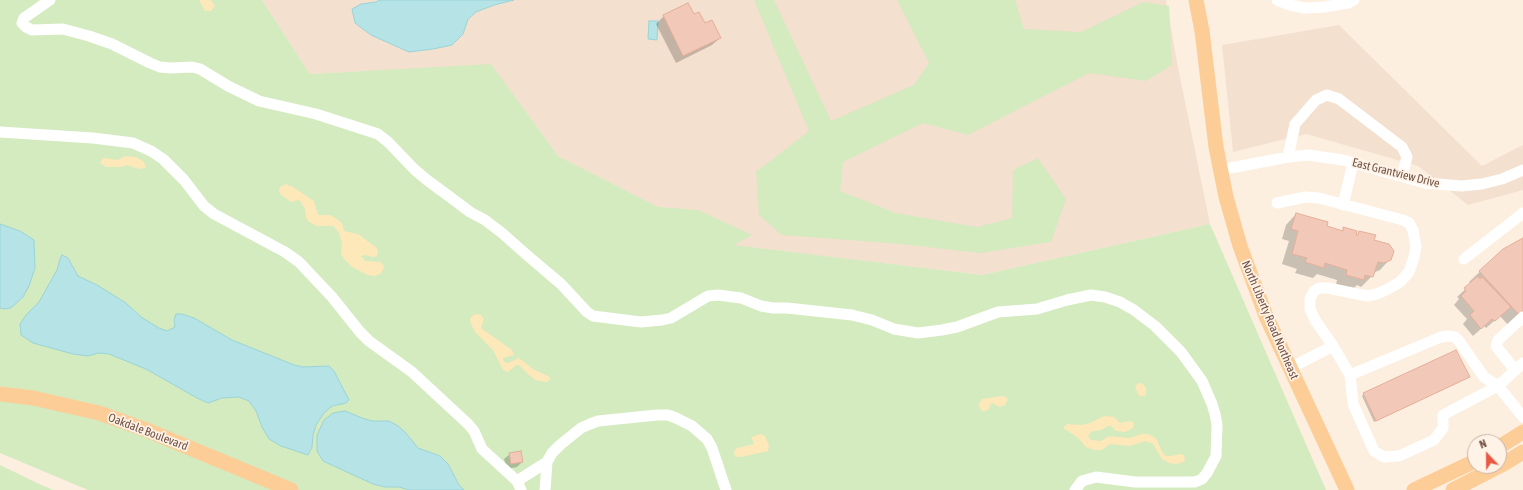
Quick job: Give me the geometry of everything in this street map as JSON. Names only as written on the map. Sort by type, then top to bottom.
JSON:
[{"type":"main road","name":"North Liberty Road Northeast","points":[[1196,0],[1202,31],[1212,122],[1220,170],[1226,197],[1248,270],[1266,316],[1347,490]]},
{"type":"main road","name":"Oakdale Boulevard","points":[[0,394],[33,398],[99,413],[144,429],[291,490]]},
{"type":"main road","points":[[1507,442],[1523,432]]},
{"type":"main road","points":[[1453,490],[1523,452]]},
{"type":"main road","points":[[1414,490],[1467,465]]},
{"type":"street","points":[[50,0],[24,18],[22,23],[32,30],[63,29],[89,36],[112,44],[160,67],[170,68],[182,66],[200,69],[228,86],[259,101],[316,114],[378,134],[427,180],[450,198],[470,212],[485,220],[502,233],[561,284],[587,312],[593,316],[641,322],[662,320],[671,318],[708,296],[718,295],[741,298],[761,306],[773,308],[787,308],[852,315],[872,320],[894,329],[918,333],[957,327],[998,312],[1037,309],[1091,295],[1105,297],[1120,302],[1134,310],[1155,326],[1181,352],[1202,381],[1215,414],[1217,425],[1216,456],[1207,473],[1202,479],[1195,482],[1135,482],[1096,477],[1082,481],[1075,490]]},
{"type":"street","points":[[1282,1],[1304,8],[1324,7],[1348,3],[1354,0]]},
{"type":"street","points":[[1288,157],[1296,124],[1316,100],[1327,95],[1338,100],[1402,147],[1407,157],[1402,176]]},
{"type":"street","points":[[0,132],[93,138],[133,143],[164,159],[184,180],[204,206],[214,214],[285,252],[299,262],[332,296],[360,332],[412,372],[468,424],[474,431],[482,449],[519,486],[547,462],[552,453],[560,445],[581,428],[590,424],[657,415],[668,415],[692,426],[707,439],[712,448],[726,490]]},
{"type":"street","name":"East Grantview Drive","points":[[1220,170],[1288,157],[1328,157],[1425,183],[1461,186],[1502,179],[1523,171]]},
{"type":"street","points":[[1343,205],[1353,163]]},
{"type":"street","points":[[1277,204],[1305,197],[1319,198],[1403,220],[1409,223],[1413,230],[1416,247],[1414,257],[1409,272],[1400,282],[1377,294],[1367,296],[1328,288],[1320,288],[1314,291],[1310,299],[1310,309],[1315,320],[1333,346],[1350,375],[1353,404],[1374,451],[1384,457],[1399,456],[1434,440],[1443,428],[1443,415],[1498,386],[1519,367],[1496,346],[1498,340],[1523,317]]},
{"type":"street","points":[[1464,259],[1523,213]]},
{"type":"street","points":[[1350,375],[1441,337],[1455,337],[1460,341],[1484,377],[1498,386],[1523,417]]},
{"type":"street","points":[[1290,368],[1333,346]]},
{"type":"street","points":[[545,490],[547,462]]},
{"type":"shaded area","points":[[262,0],[1166,0],[1210,224],[982,275],[731,245],[558,156],[491,65],[310,74]]},
{"type":"shaded area","points":[[1339,25],[1482,166],[1523,145],[1523,190],[1468,205],[1418,166],[1306,134],[1233,152],[1222,45]]},
{"type":"green space","points":[[0,0],[262,0],[310,74],[491,64],[558,156],[658,207],[698,210],[752,235],[734,245],[982,275],[1210,224],[1326,490],[88,490],[0,453]]},
{"type":"green space","points":[[754,0],[774,0],[831,121],[914,85],[929,63],[897,0],[1015,0],[1024,29],[1081,32],[1143,2],[1169,6],[1172,65],[1146,81],[1089,73],[968,135],[923,123],[843,162],[840,191],[896,213],[977,227],[1012,218],[1013,170],[1038,158],[1066,199],[1051,242],[980,253],[901,244],[782,235],[759,215],[756,172],[809,131]]},
{"type":"green space","points":[[0,465],[35,482],[53,490],[0,490]]},
{"type":"sand","points":[[199,0],[211,0],[215,6],[211,11],[205,11]]},
{"type":"sand","points":[[125,156],[136,157],[143,161],[146,166],[145,168],[139,169],[127,165],[121,167],[106,167],[100,163],[104,158],[118,160]]},
{"type":"sand","points":[[286,184],[314,201],[318,215],[330,215],[342,223],[344,231],[358,234],[377,248],[377,256],[361,256],[365,261],[380,262],[384,266],[380,274],[375,276],[368,275],[352,267],[341,254],[342,244],[339,233],[333,226],[317,226],[309,222],[306,218],[305,209],[300,201],[298,200],[291,202],[280,194],[280,187]]},
{"type":"sand","points":[[473,315],[481,315],[484,319],[481,328],[512,350],[514,355],[503,358],[504,362],[508,363],[519,358],[533,369],[550,377],[550,379],[547,382],[535,380],[519,365],[516,365],[508,372],[503,370],[493,350],[475,332],[471,324],[470,319]]},
{"type":"sand","points":[[1138,383],[1143,384],[1146,388],[1145,396],[1140,396],[1138,394],[1135,386]]},
{"type":"sand","points":[[1003,396],[1008,399],[1005,405],[999,407],[993,403],[988,410],[982,411],[978,405],[982,399]]},
{"type":"sand","points":[[1104,416],[1114,417],[1120,423],[1130,421],[1133,422],[1133,428],[1125,432],[1116,431],[1111,426],[1108,426],[1101,430],[1093,431],[1088,435],[1091,440],[1101,441],[1109,436],[1129,438],[1142,434],[1148,434],[1156,438],[1162,452],[1166,456],[1180,454],[1184,455],[1185,460],[1177,464],[1169,463],[1162,459],[1153,444],[1145,441],[1129,446],[1110,444],[1102,450],[1094,450],[1086,447],[1077,437],[1063,428],[1067,424],[1081,425],[1090,423]]},
{"type":"sand","points":[[761,434],[765,436],[769,445],[768,451],[735,457],[734,451],[737,448],[754,444],[751,437]]},
{"type":"water","points":[[380,0],[514,0],[494,5],[476,12],[468,19],[463,34],[452,45],[409,52],[371,35],[355,23],[352,9],[361,4]]},
{"type":"water","points":[[649,21],[658,21],[657,40],[648,39]]},
{"type":"water","points":[[0,224],[20,231],[34,240],[35,268],[29,286],[23,297],[11,308],[3,309],[0,308]]},
{"type":"water","points":[[62,255],[68,258],[78,276],[97,285],[126,303],[141,317],[159,328],[167,331],[175,327],[174,320],[176,314],[182,314],[194,318],[232,340],[294,365],[303,367],[329,366],[334,371],[349,400],[346,403],[332,406],[324,413],[316,425],[312,447],[308,455],[281,446],[269,439],[262,427],[256,411],[249,401],[239,397],[222,398],[208,403],[146,369],[109,354],[98,353],[88,356],[73,354],[33,343],[21,335],[20,324],[26,315],[39,302],[57,270]]},
{"type":"water","points":[[345,411],[372,421],[389,421],[398,426],[418,448],[440,456],[448,464],[459,485],[464,490],[409,490],[399,487],[385,487],[373,484],[323,461],[317,451],[317,435],[324,420],[333,413]]},
{"type":"building","points":[[688,3],[694,14],[699,12],[705,23],[712,20],[721,38],[683,56],[663,15]]},
{"type":"building","points":[[1296,213],[1328,222],[1327,226],[1343,231],[1343,227],[1357,231],[1356,235],[1358,235],[1359,231],[1376,235],[1374,240],[1389,244],[1394,251],[1391,260],[1384,263],[1378,262],[1373,277],[1365,275],[1364,280],[1346,275],[1347,270],[1325,263],[1324,268],[1305,262],[1307,258],[1292,254],[1298,231],[1291,229]]},
{"type":"building","points":[[1523,238],[1523,315],[1521,317],[1479,271],[1503,249]]},
{"type":"building","points":[[1478,276],[1480,279],[1482,277],[1511,307],[1495,321],[1492,319],[1481,329],[1470,315],[1474,311],[1461,296],[1466,291],[1464,288]]},
{"type":"building","points":[[1456,350],[1470,377],[1376,421],[1363,393]]},
{"type":"building","points":[[521,451],[523,462],[511,464],[509,453]]}]
